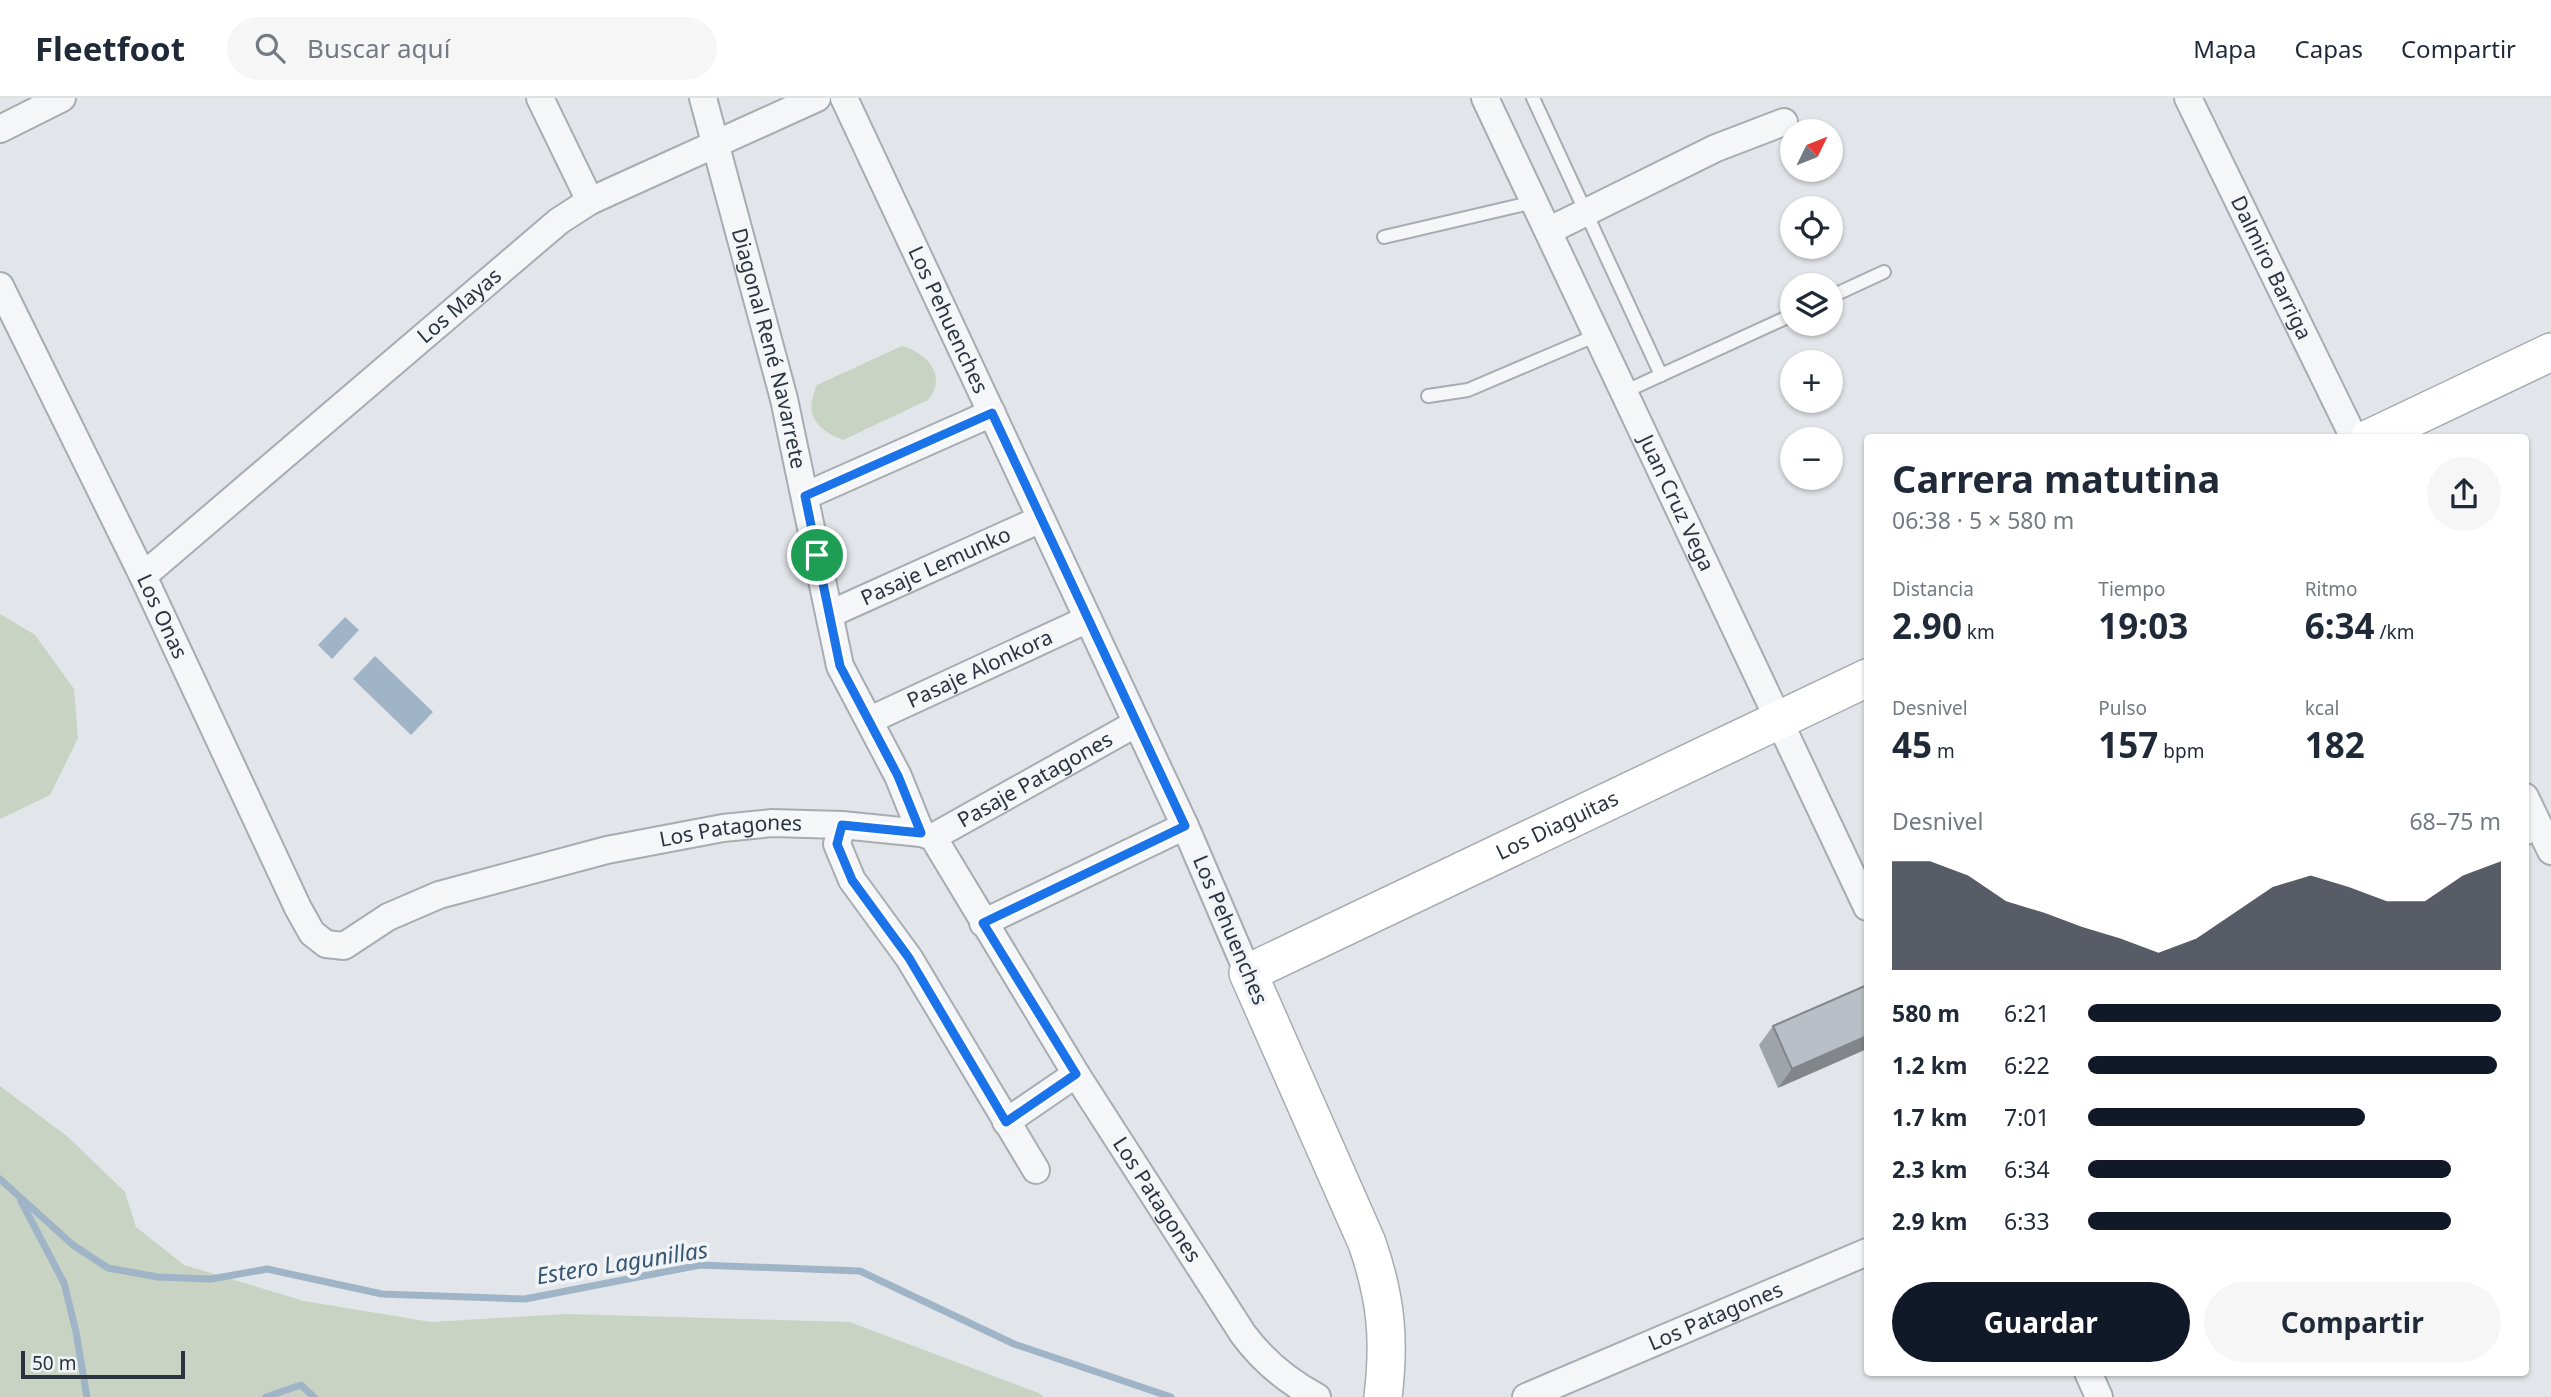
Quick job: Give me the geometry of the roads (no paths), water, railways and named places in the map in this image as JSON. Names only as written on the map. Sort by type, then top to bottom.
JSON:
[{"type":"street","points":[[0,129],[62,98]]},
{"type":"street","points":[[540,98],[590,201]]},
{"type":"street","name":"Diagonal René Navarrete","points":[[704,98],[784,399],[840,666],[927,835]]},
{"type":"street","name":"Los Mayas","points":[[143,576],[542,235],[590,201],[817,98]]},
{"type":"street","name":"Los Pehuenches","points":[[844,98],[1185,826],[1367,1243],[1383,1297],[1386,1331],[1383,1397]]},
{"type":"street","name":"Juan Cruz Vega","points":[[1485,98],[1864,901]]},
{"type":"street","name":"Dalmiro Barriga","points":[[2188,98],[2352,434]]},
{"type":"street","points":[[1548,231],[1716,148],[1780,124]]},
{"type":"street","name":"Los Onas","points":[[0,286],[143,576],[298,908],[312,933],[326,944]]},
{"type":"street","points":[[2378,434],[2551,352]]},
{"type":"street","points":[[805,496],[992,413]]},
{"type":"street","name":"Pasaje Lemunko","points":[[830,614],[1041,519]]},
{"type":"street","name":"Pasaje Alonkora","points":[[870,720],[1088,619]]},
{"type":"street","name":"Los Diaguitas","points":[[1248,973],[1864,679]]},
{"type":"street","name":"Pasaje Patagones","points":[[927,835],[1137,723]]},
{"type":"street","points":[[2529,810],[2539,841]]},
{"type":"street","name":"Los Patagones","points":[[326,944],[344,946],[388,917],[439,895],[607,849],[723,828],[772,823],[842,825],[927,835],[1242,1334],[1274,1368],[1317,1397]]},
{"type":"street","points":[[842,825],[837,844],[852,880],[909,958],[1036,1170]]},
{"type":"street","points":[[983,923],[1185,826]]},
{"type":"street","points":[[1006,1122],[1076,1074]]},
{"type":"street","name":"Los Patagones","points":[[1527,1397],[1864,1253]]},
{"type":"street","points":[[2090,1376],[2099,1397]]},
{"type":"lane","points":[[1533,98],[1661,375]]},
{"type":"lane","points":[[1384,237],[1534,202]]},
{"type":"lane","points":[[1843,291],[1884,272]]},
{"type":"lane","points":[[1624,392],[1780,320]]},
{"type":"lane","points":[[1428,396],[1468,390],[1597,335]]},
{"type":"water","points":[[345,617],[359,630],[332,659],[318,645]]},
{"type":"water","points":[[375,656],[433,712],[411,735],[353,679]]},
{"type":"waterway","name":"Estero Lagunillas","points":[[0,1179],[73,1245],[108,1268],[158,1277],[211,1279],[267,1269],[382,1294],[525,1299],[700,1265],[860,1271],[1014,1344],[1171,1397]]},
{"type":"waterway","points":[[21,1201],[64,1283],[87,1397]]},
{"type":"waterway","points":[[266,1397],[301,1385],[314,1397]]}]
